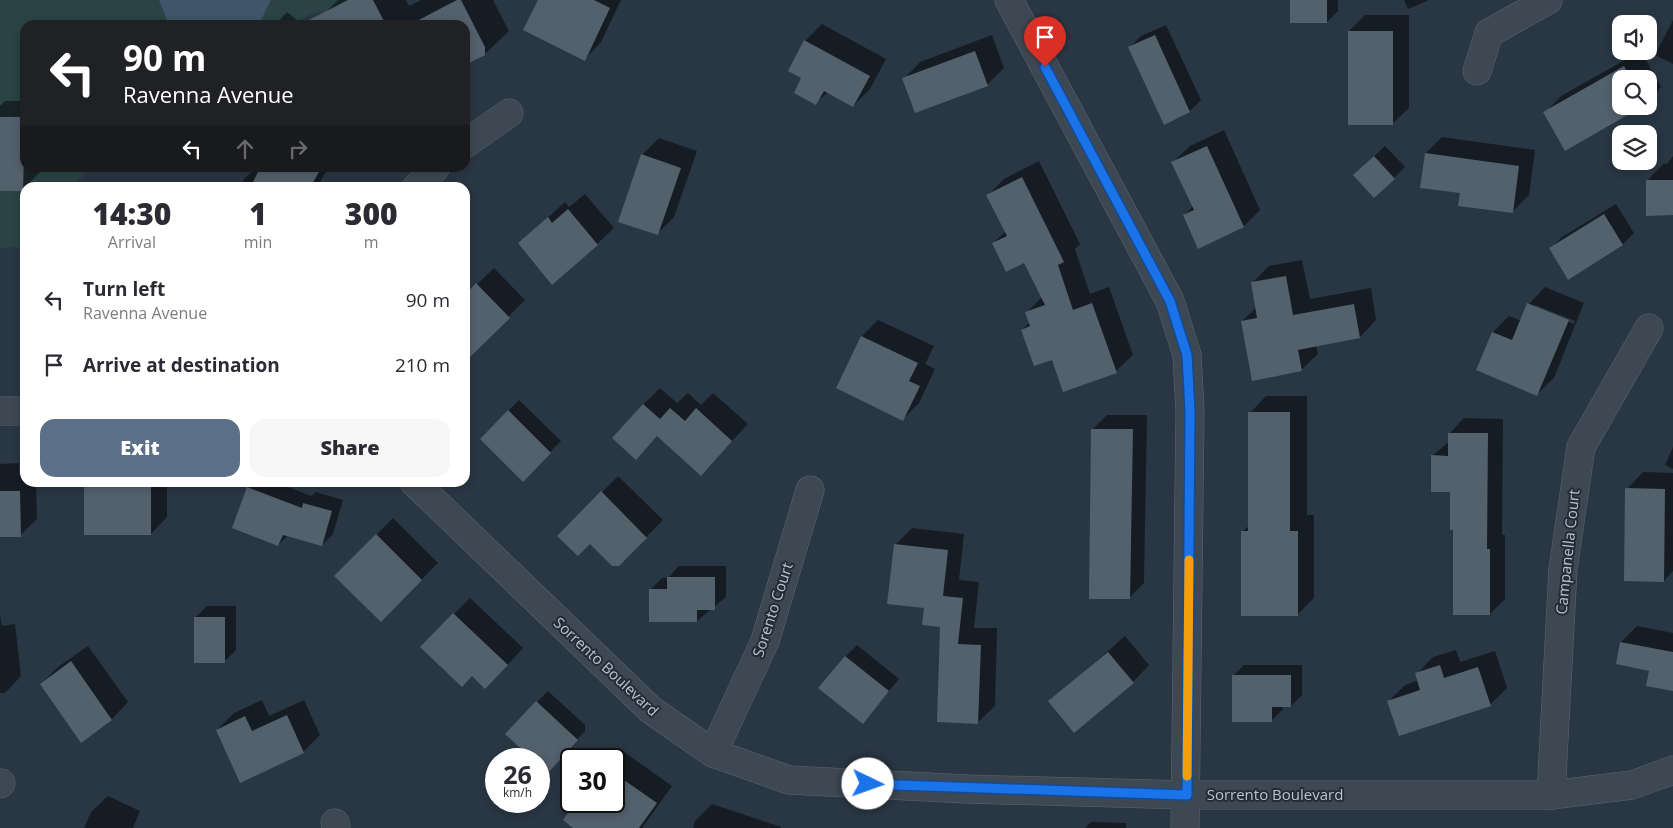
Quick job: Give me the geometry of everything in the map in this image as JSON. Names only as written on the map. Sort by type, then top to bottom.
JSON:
[{"type":"street","points":[[1009,0],[1170,301],[1187,355],[1190,411],[1187,795],[1185,828]]},
{"type":"street","points":[[1477,71],[1489,33],[1548,0]]},
{"type":"street","points":[[470,140],[509,113]]},
{"type":"street","points":[[422,182],[431,172]]},
{"type":"street","name":"Campanella Court","points":[[1551,796],[1563,569],[1581,447],[1649,328]]},
{"type":"street","points":[[0,411],[20,411]]},
{"type":"street","name":"Sorrento Boulevard","points":[[419,487],[651,710],[713,753],[790,780],[967,789],[1187,795],[1551,796],[1632,785],[1673,770]]},
{"type":"street","name":"Sorento Court","points":[[713,753],[765,641],[810,490]]},
{"type":"green space","points":[[0,0],[374,0],[312,14],[299,20],[20,20],[20,172],[88,172],[77,182],[20,182],[20,247],[0,248]]},
{"type":"water","points":[[159,0],[271,0],[261,20],[167,20]]},
{"type":"building","points":[[348,0],[373,0],[383,20],[309,20]]},
{"type":"building","points":[[457,0],[461,0],[485,47],[485,55],[470,62],[470,20],[419,20]]},
{"type":"building","points":[[538,0],[594,0],[610,8],[585,61],[523,30]]},
{"type":"building","points":[[1290,0],[1327,0],[1327,23],[1290,23]]},
{"type":"building","points":[[1348,31],[1393,31],[1393,125],[1348,125]]},
{"type":"building","points":[[1155,35],[1190,112],[1164,125],[1128,47]]},
{"type":"building","points":[[804,40],[870,76],[853,107],[824,91],[816,105],[794,93],[801,78],[788,71]]},
{"type":"building","points":[[975,51],[988,86],[915,113],[902,78]]},
{"type":"building","points":[[1624,66],[1626,70],[1617,70]]},
{"type":"building","points":[[1612,73],[1612,115],[1627,115],[1565,151],[1543,112]]},
{"type":"building","points":[[0,117],[20,117],[20,172],[24,172],[23,182],[20,182],[20,191],[0,191]]},
{"type":"building","points":[[1207,146],[1244,227],[1198,249],[1183,215],[1194,210],[1171,162]]},
{"type":"building","points":[[1425,153],[1519,166],[1513,213],[1458,206],[1460,193],[1420,188]]},
{"type":"building","points":[[641,154],[681,168],[658,235],[618,222]]},
{"type":"building","points":[[1374,156],[1395,179],[1374,198],[1353,175]]},
{"type":"building","points":[[258,172],[319,172],[313,182],[253,182]]},
{"type":"building","points":[[1022,177],[1064,262],[1058,265],[1073,310],[1092,303],[1117,373],[1063,392],[1052,360],[1034,366],[1021,330],[1030,326],[1025,312],[1045,305],[1024,263],[1006,272],[992,243],[1007,236],[986,195]]},
{"type":"building","points":[[1646,180],[1673,180],[1673,215],[1646,216]]},
{"type":"building","points":[[568,209],[598,245],[552,285],[518,243],[548,217],[552,223]]},
{"type":"building","points":[[1604,214],[1623,245],[1568,280],[1549,248]]},
{"type":"building","points":[[1286,276],[1293,315],[1354,304],[1360,338],[1298,350],[1302,371],[1252,381],[1241,321],[1257,318],[1251,282]]},
{"type":"building","points":[[476,283],[510,318],[470,357],[470,290]]},
{"type":"building","points":[[1527,303],[1569,320],[1537,396],[1476,370],[1492,332],[1512,340]]},
{"type":"building","points":[[861,336],[918,363],[909,381],[920,386],[903,421],[836,388]]},
{"type":"building","points":[[643,404],[660,419],[670,408],[685,421],[696,408],[732,441],[701,476],[657,436],[636,460],[612,438]]},
{"type":"building","points":[[508,410],[551,453],[523,482],[480,439]]},
{"type":"building","points":[[1248,412],[1290,412],[1290,531],[1298,531],[1298,616],[1241,616],[1241,531],[1248,531]]},
{"type":"building","points":[[1091,429],[1133,429],[1130,599],[1089,599]]},
{"type":"building","points":[[1448,433],[1488,433],[1487,549],[1490,549],[1490,615],[1453,615],[1453,530],[1450,530],[1450,492],[1431,492],[1431,455],[1448,456]]},
{"type":"building","points":[[84,487],[151,487],[151,535],[84,535]]},
{"type":"building","points":[[247,487],[302,508],[303,503],[332,511],[322,546],[283,535],[278,546],[232,528]]},
{"type":"building","points":[[1625,488],[1665,489],[1664,582],[1624,581]]},
{"type":"building","points":[[0,491],[20,491],[21,537],[0,537]]},
{"type":"building","points":[[601,491],[647,538],[619,566],[612,566],[590,544],[578,556],[557,536]]},
{"type":"building","points":[[376,534],[422,580],[381,622],[334,576]]},
{"type":"building","points":[[894,544],[948,550],[943,596],[963,598],[958,644],[981,645],[978,724],[937,722],[940,627],[922,625],[924,608],[887,604]]},
{"type":"building","points":[[667,577],[715,577],[715,610],[697,610],[697,622],[649,622],[649,589],[667,589]]},
{"type":"building","points":[[453,613],[508,665],[485,689],[472,676],[462,687],[420,647]]},
{"type":"building","points":[[194,617],[225,617],[225,663],[194,663]]},
{"type":"building","points":[[1620,642],[1673,652],[1673,691],[1646,686],[1649,671],[1616,664]]},
{"type":"building","points":[[1108,652],[1134,683],[1074,733],[1048,701]]},
{"type":"building","points":[[845,656],[889,691],[863,724],[818,688]]},
{"type":"building","points":[[71,661],[112,720],[81,743],[40,684]]},
{"type":"building","points":[[1440,665],[1444,678],[1478,667],[1491,706],[1399,736],[1387,701],[1420,690],[1415,673]]},
{"type":"building","points":[[1232,675],[1291,675],[1291,707],[1272,707],[1272,722],[1232,722]]},
{"type":"building","points":[[536,701],[578,740],[571,748],[560,748],[560,760],[550,771],[550,748],[520,748],[505,734]]},
{"type":"building","points":[[287,715],[304,753],[240,783],[216,730],[245,716],[252,731]]},
{"type":"building","points":[[625,781],[657,803],[639,828],[573,828],[563,820],[568,813],[625,813]]},
{"type":"slow traffic","points":[[1187,776],[1189,560]]},
{"type":"route","points":[[868,784],[967,789],[1187,795],[1190,411],[1187,355],[1170,301],[1045,67]]}]
